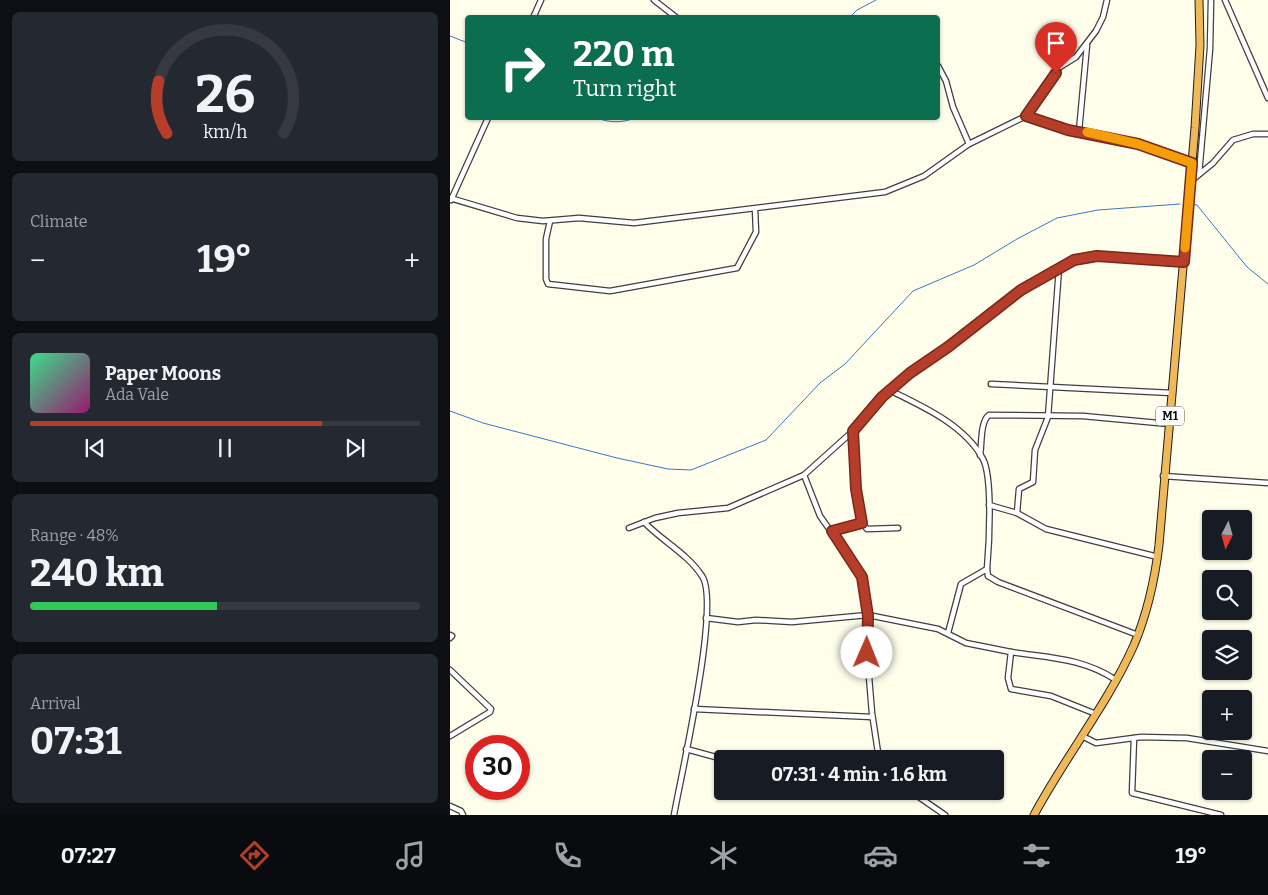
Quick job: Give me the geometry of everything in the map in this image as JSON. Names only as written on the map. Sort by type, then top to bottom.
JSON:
[{"type":"highway","name":"M1","points":[[1032,815],[1096,714],[1116,680],[1138,635],[1158,557],[1192,163],[1200,45],[1199,0]]},
{"type":"street","points":[[534,15],[541,0]]},
{"type":"street","points":[[654,0],[673,15]]},
{"type":"street","points":[[487,120],[450,199],[517,218],[550,221],[579,218],[634,223],[885,192],[924,176],[969,144],[1026,116],[1060,67],[1076,57],[1087,43],[1103,17],[1107,0]]},
{"type":"street","points":[[1199,174],[1210,49],[1211,0]]},
{"type":"street","points":[[1225,0],[1268,98]]},
{"type":"street","points":[[1079,131],[1087,43]]},
{"type":"street","points":[[940,70],[946,81],[953,108],[969,144]]},
{"type":"street","points":[[1026,116],[1062,128],[1138,144],[1192,163]]},
{"type":"street","points":[[1190,182],[1233,140],[1253,134],[1268,134]]},
{"type":"street","points":[[550,221],[546,239],[546,279],[548,284],[610,291],[737,268],[756,232],[755,209]]},
{"type":"street","points":[[630,528],[644,522],[678,513],[728,508],[804,475],[853,431],[889,390],[1021,290],[1059,268],[1086,257],[1184,262]]},
{"type":"street","points":[[1017,513],[1019,488],[1033,482],[1035,450],[1048,417],[1059,268]]},
{"type":"street","points":[[991,384],[1172,393]]},
{"type":"street","points":[[889,390],[949,422],[980,455],[984,464],[989,505],[988,576],[998,582],[1138,635]]},
{"type":"street","points":[[980,455],[985,418],[989,415],[1083,416],[1169,424]]},
{"type":"street","points":[[853,431],[856,489],[862,523],[867,529],[898,528]]},
{"type":"street","points":[[804,475],[817,510],[862,577],[868,616],[867,653],[872,717],[878,750]]},
{"type":"street","points":[[1164,476],[1268,483]]},
{"type":"street","points":[[989,505],[1017,513],[1046,529],[1158,557]]},
{"type":"street","points":[[644,522],[692,564],[703,577],[707,592],[704,655],[674,815]]},
{"type":"street","points":[[832,531],[862,523]]},
{"type":"street","points":[[948,633],[961,584],[987,569]]},
{"type":"street","points":[[706,618],[738,622],[756,620],[792,622],[868,616],[948,633],[966,643],[1011,652],[1079,661],[1099,669],[1116,680]]},
{"type":"street","points":[[1011,652],[1008,678],[1012,689],[1051,696],[1096,714]]},
{"type":"street","points":[[450,670],[491,709],[490,712],[450,736]]},
{"type":"street","points":[[694,709],[872,717]]},
{"type":"street","points":[[1082,736],[1096,743],[1134,738],[1186,738],[1268,750]]},
{"type":"street","points":[[1134,738],[1132,793],[1221,815]]},
{"type":"street","points":[[686,750],[714,757]]},
{"type":"street","points":[[923,800],[945,815]]},
{"type":"street","points":[[450,806],[461,811],[463,815]]},
{"type":"waterway","points":[[852,15],[857,10],[876,0]]},
{"type":"waterway","points":[[450,36],[465,42]]},
{"type":"waterway","points":[[604,120],[616,122],[628,120]]},
{"type":"waterway","points":[[450,411],[483,423],[617,458],[668,469],[691,470],[766,440],[820,383],[845,364],[913,291],[974,265],[1057,218],[1098,210],[1180,204]]},
{"type":"waterway","points":[[1192,204],[1197,205],[1247,267],[1268,284]]},
{"type":"slow traffic","points":[[1087,132],[1138,144],[1192,163],[1185,248]]},
{"type":"route","points":[[867,653],[868,616],[865,586],[862,577],[832,531],[862,523],[856,489],[853,431],[870,410],[889,390],[910,373],[948,347],[1021,290],[1074,260],[1097,256],[1184,262],[1192,163],[1138,144],[1068,130],[1026,116],[1056,73]]}]
